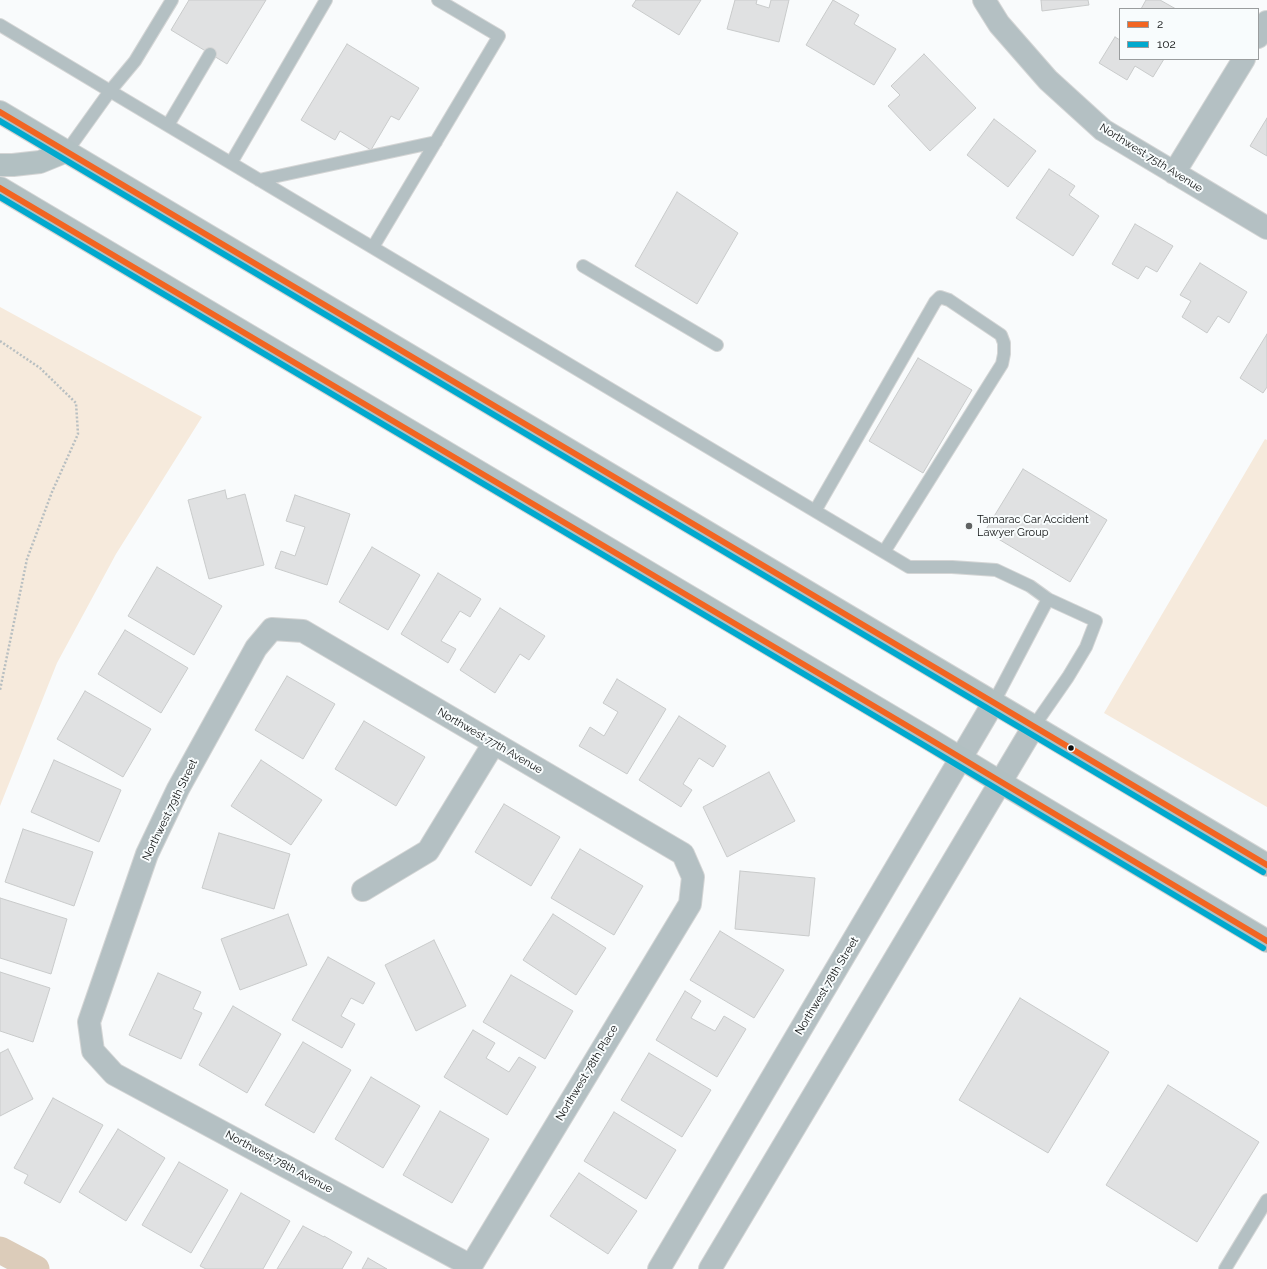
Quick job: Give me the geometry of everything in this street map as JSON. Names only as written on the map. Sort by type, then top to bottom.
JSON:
[{"type":"main road","points":[[0,112],[1267,865]]},
{"type":"main road","points":[[0,165],[40,162],[67,151]]},
{"type":"main road","points":[[0,188],[1267,941]]},
{"type":"street","name":"Northwest 75th Avenue","points":[[984,0],[999,24],[1048,80],[1103,130],[1267,228]]},
{"type":"street","points":[[1259,35],[1267,22]]},
{"type":"street","points":[[1174,173],[1243,60]]},
{"type":"street","name":"Northwest 77th Avenue","points":[[272,629],[303,631],[683,854],[693,877]]},
{"type":"street","name":"Northwest 79th Street","points":[[93,1051],[90,1022],[146,854],[178,789],[256,648],[272,629]]},
{"type":"street","name":"Northwest 78th Street","points":[[660,1269],[994,702]]},
{"type":"street","points":[[710,1269],[1034,726]]},
{"type":"street","points":[[363,890],[428,851],[494,743]]},
{"type":"street","name":"Northwest 78th Place","points":[[471,1268],[690,904],[693,877]]},
{"type":"street","name":"Northwest 78th Avenue","points":[[93,1051],[114,1074],[471,1268]]},
{"type":"lane","points":[[67,151],[110,91],[135,61],[172,0]]},
{"type":"lane","points":[[231,163],[326,0]]},
{"type":"lane","points":[[373,247],[499,36],[438,0]]},
{"type":"lane","points":[[0,25],[909,567],[952,567],[996,570],[1030,586],[1048,599],[1096,621],[1086,647],[1072,671],[1034,726]]},
{"type":"lane","points":[[168,125],[210,54]]},
{"type":"lane","points":[[259,180],[436,142]]},
{"type":"lane","points":[[583,266],[717,345]]},
{"type":"lane","points":[[815,511],[935,302],[940,297],[949,300],[1001,335],[1004,343],[1002,364],[884,552]]},
{"type":"lane","points":[[994,702],[1048,599]]},
{"type":"lane","points":[[1225,1269],[1267,1200]]},
{"type":"path","points":[[0,341],[40,368],[76,403],[78,434],[52,492],[27,559],[0,690]]},
{"type":"shaded area","points":[[0,307],[202,417],[116,554],[57,663],[0,806]]},
{"type":"shaded area","points":[[1265,439],[1267,440],[1267,807],[1104,713]]},
{"type":"building","points":[[189,0],[266,0],[227,64],[171,30]]},
{"type":"building","points":[[636,0],[701,0],[679,35],[632,6]]},
{"type":"building","points":[[735,0],[757,0],[756,4],[769,8],[771,0],[789,0],[779,42],[727,29]]},
{"type":"building","points":[[833,0],[859,15],[854,24],[896,49],[874,85],[806,45]]},
{"type":"building","points":[[1041,0],[1088,0],[1089,5],[1042,11]]},
{"type":"building","points":[[1146,0],[1160,0],[1174,8],[1142,8]]},
{"type":"building","points":[[1115,37],[1119,39],[1119,60],[1163,60],[1153,77],[1135,66],[1127,80],[1099,63]]},
{"type":"building","points":[[347,44],[419,88],[399,120],[391,116],[371,150],[340,131],[335,140],[301,120]]},
{"type":"building","points":[[924,54],[976,108],[930,151],[888,106],[900,95],[891,86]]},
{"type":"building","points":[[1267,118],[1267,156],[1250,146]]},
{"type":"building","points":[[994,119],[1036,151],[1008,187],[967,155]]},
{"type":"building","points":[[1049,169],[1075,186],[1069,195],[1099,216],[1073,256],[1016,218]]},
{"type":"building","points":[[677,192],[738,233],[697,304],[635,266]]},
{"type":"building","points":[[1135,224],[1173,246],[1157,272],[1146,266],[1138,279],[1112,264]]},
{"type":"building","points":[[1200,263],[1247,292],[1229,323],[1218,316],[1207,333],[1182,317],[1191,301],[1180,295]]},
{"type":"building","points":[[1267,334],[1267,387],[1263,393],[1240,378]]},
{"type":"building","points":[[918,358],[972,390],[923,473],[869,441]]},
{"type":"building","points":[[1023,469],[1107,520],[1070,582],[985,531]]},
{"type":"building","points":[[225,490],[227,499],[245,494],[264,565],[209,579],[188,500]]},
{"type":"building","points":[[295,495],[350,514],[327,585],[275,568],[281,551],[295,556],[305,527],[286,521]]},
{"type":"building","points":[[372,547],[420,575],[388,630],[339,602]]},
{"type":"building","points":[[157,567],[222,606],[194,655],[128,616]]},
{"type":"building","points":[[438,573],[481,599],[470,617],[460,611],[441,641],[456,649],[448,663],[401,634]]},
{"type":"building","points":[[500,608],[545,636],[529,660],[520,654],[495,693],[460,670]]},
{"type":"building","points":[[125,630],[188,668],[161,713],[98,674]]},
{"type":"building","points":[[287,676],[335,704],[303,759],[255,730]]},
{"type":"building","points":[[617,679],[666,709],[627,774],[579,746],[590,727],[604,736],[618,712],[603,703]]},
{"type":"building","points":[[85,691],[151,729],[123,777],[57,739]]},
{"type":"building","points":[[679,716],[726,746],[713,767],[699,758],[683,784],[692,790],[681,807],[639,780]]},
{"type":"building","points":[[364,721],[425,757],[396,806],[335,769]]},
{"type":"building","points":[[54,760],[121,790],[99,842],[31,812]]},
{"type":"building","points":[[261,760],[322,800],[291,845],[231,806]]},
{"type":"building","points":[[769,772],[795,821],[727,857],[703,807]]},
{"type":"building","points":[[504,804],[560,837],[531,886],[475,852]]},
{"type":"building","points":[[23,829],[93,852],[74,906],[5,882]]},
{"type":"building","points":[[219,833],[290,854],[274,909],[202,888]]},
{"type":"building","points":[[580,849],[643,886],[614,935],[551,898]]},
{"type":"building","points":[[740,871],[815,878],[809,936],[735,929]]},
{"type":"building","points":[[0,898],[67,919],[51,974],[0,958]]},
{"type":"building","points":[[288,914],[307,965],[240,990],[221,939]]},
{"type":"building","points":[[553,914],[606,948],[576,995],[523,960]]},
{"type":"building","points":[[720,931],[784,970],[754,1018],[690,980]]},
{"type":"building","points":[[434,940],[466,1006],[416,1031],[385,965]]},
{"type":"building","points":[[328,957],[375,983],[363,1004],[351,998],[341,1016],[355,1024],[342,1048],[292,1020]]},
{"type":"building","points":[[0,972],[50,988],[33,1042],[0,1031]]},
{"type":"building","points":[[158,973],[201,992],[193,1009],[202,1013],[181,1059],[129,1035]]},
{"type":"building","points":[[511,975],[573,1011],[545,1059],[483,1022]]},
{"type":"building","points":[[685,991],[701,1001],[691,1018],[715,1031],[724,1016],[746,1029],[717,1077],[656,1040]]},
{"type":"building","points":[[1020,998],[1109,1052],[1048,1153],[959,1100]]},
{"type":"building","points":[[233,1006],[281,1034],[247,1093],[199,1065]]},
{"type":"building","points":[[473,1030],[495,1043],[486,1058],[509,1072],[519,1057],[536,1067],[507,1115],[444,1077]]},
{"type":"building","points":[[303,1042],[351,1070],[314,1133],[265,1105]]},
{"type":"building","points":[[8,1049],[33,1099],[0,1116],[0,1053]]},
{"type":"building","points":[[649,1053],[711,1090],[682,1137],[621,1100]]},
{"type":"building","points":[[371,1077],[420,1106],[383,1168],[335,1139]]},
{"type":"building","points":[[1168,1085],[1259,1142],[1197,1242],[1106,1185]]},
{"type":"building","points":[[53,1098],[103,1125],[60,1203],[24,1183],[28,1175],[14,1168]]},
{"type":"building","points":[[440,1111],[489,1139],[452,1203],[403,1175]]},
{"type":"building","points":[[614,1112],[676,1150],[646,1199],[584,1161]]},
{"type":"building","points":[[118,1129],[165,1158],[126,1221],[79,1192]]},
{"type":"building","points":[[179,1162],[228,1190],[191,1253],[142,1225]]},
{"type":"building","points":[[579,1173],[637,1211],[608,1254],[550,1216]]},
{"type":"building","points":[[241,1193],[290,1221],[263,1269],[206,1269],[200,1266]]},
{"type":"building","points":[[303,1226],[352,1252],[342,1269],[277,1269]]},
{"type":"building","points":[[368,1258],[387,1269],[362,1269]]},
{"type":"waterway","points":[[0,1250],[36,1269]]},
{"type":"transit line","name":"2","points":[[0,112],[1267,865]]},
{"type":"transit line","name":"102","points":[[0,121],[1263,872]]},
{"type":"transit line","name":"2","points":[[0,188],[1267,941]]},
{"type":"transit line","name":"102","points":[[0,197],[1263,948]]},
{"type":"place","name":"Tamarac Car Accident Lawyer Group","points":[[969,526]]}]
